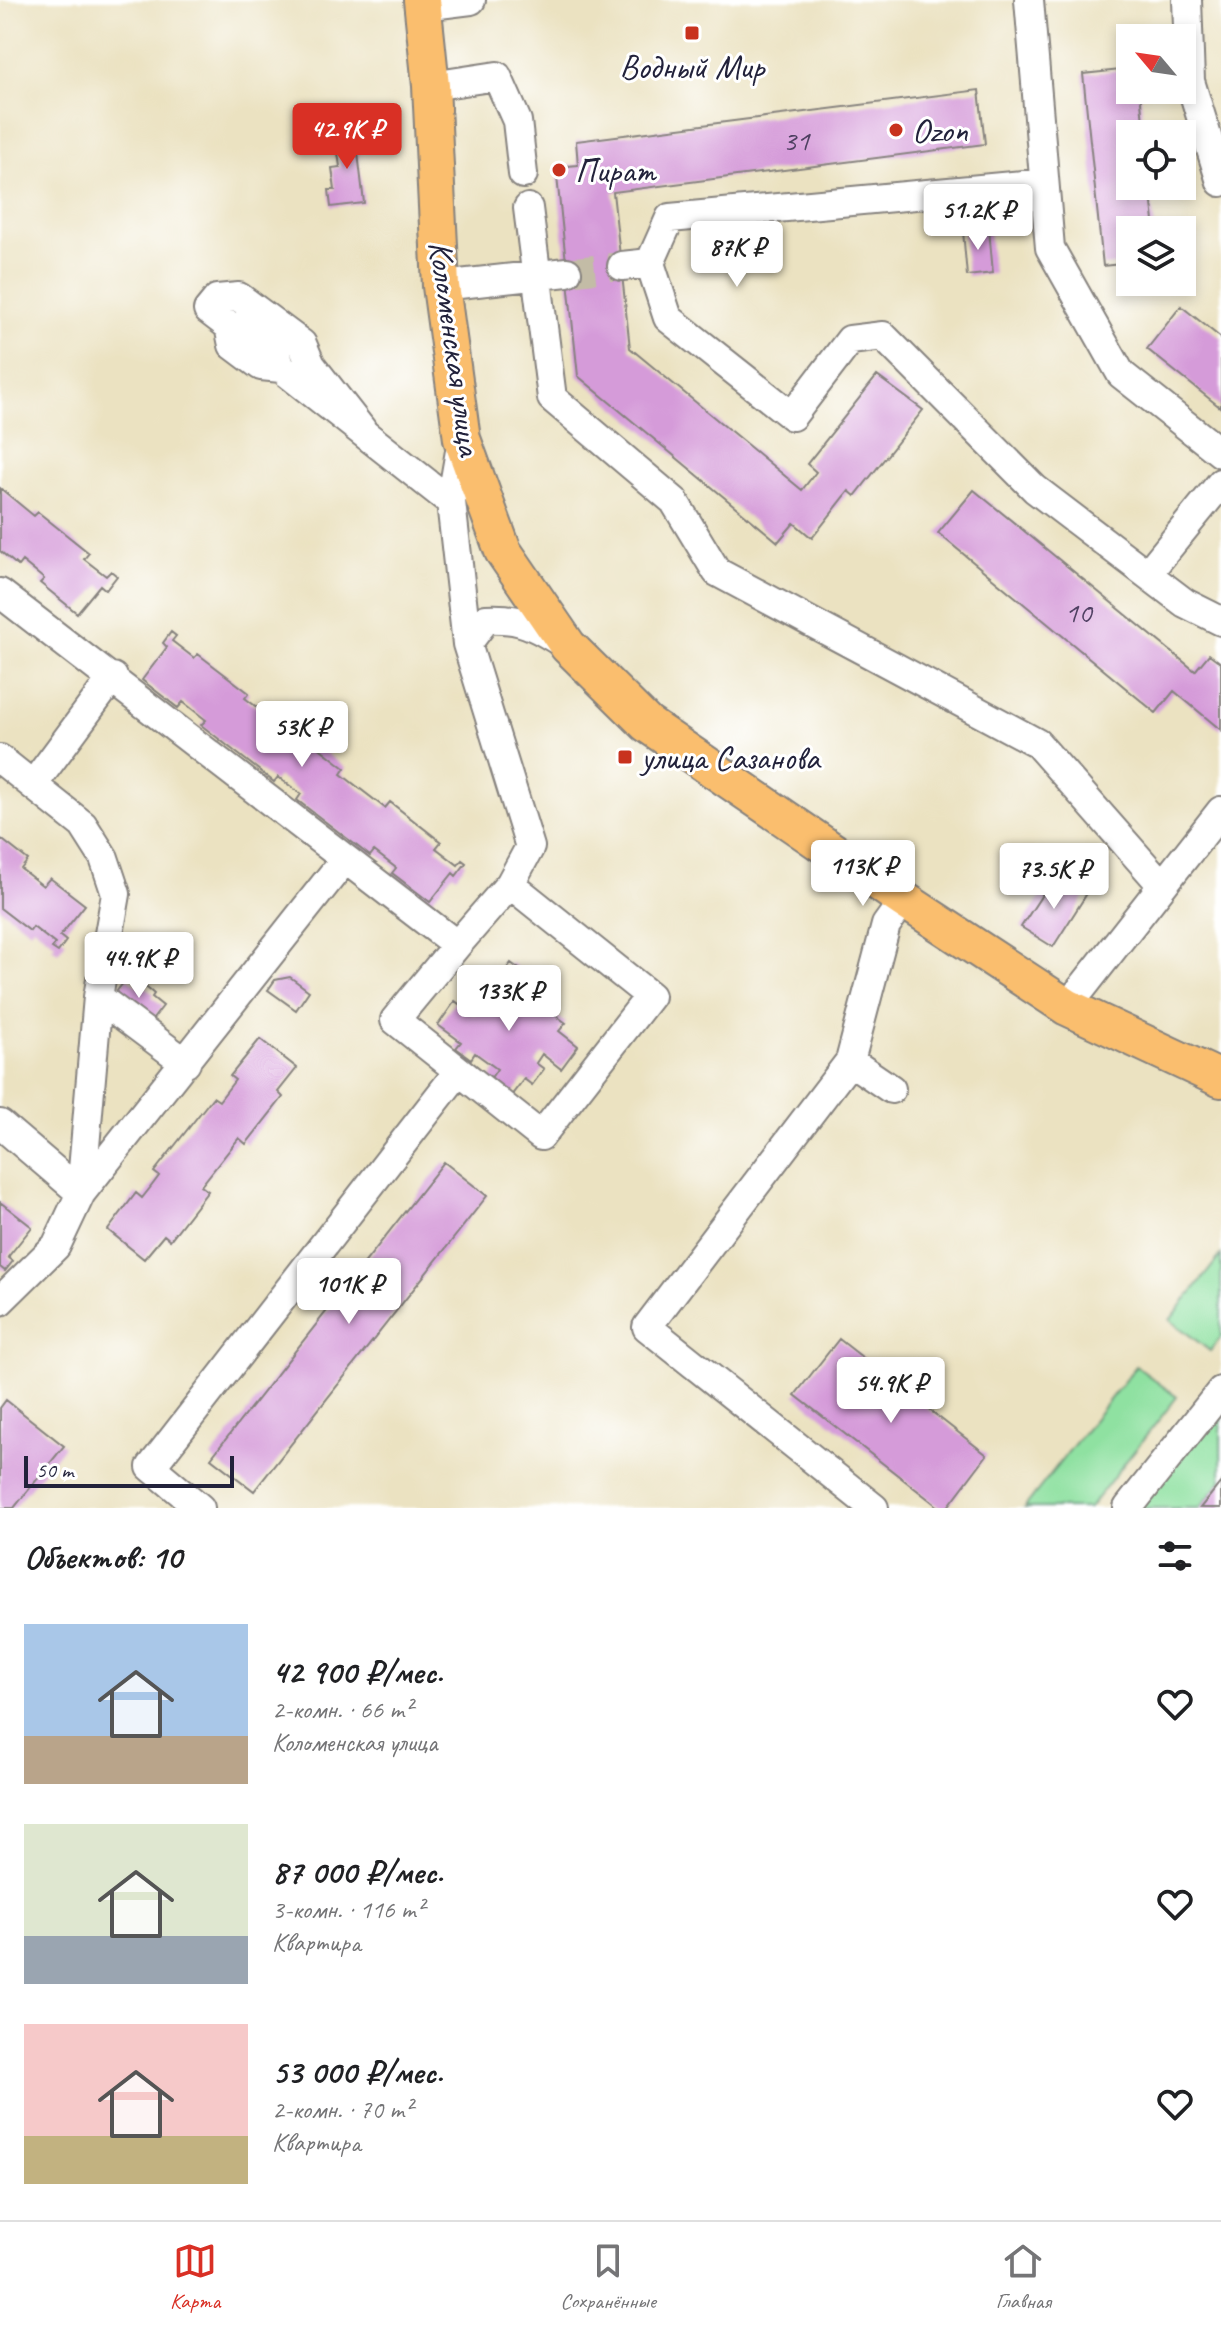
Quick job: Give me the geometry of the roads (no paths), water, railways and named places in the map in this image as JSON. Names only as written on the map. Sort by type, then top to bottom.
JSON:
[{"type":"main road","name":"Коломенская улица","points":[[423,3],[431,86],[441,286],[462,439],[503,551],[568,646],[647,724],[904,900],[1067,1007],[1221,1079]]},
{"type":"street","points":[[423,3],[471,0]]},
{"type":"street","points":[[1029,0],[1050,248],[1121,374],[1221,453]]},
{"type":"street","points":[[1187,0],[1190,81],[1221,182]]},
{"type":"street","points":[[431,86],[497,76],[517,121],[523,174]]},
{"type":"street","points":[[1044,183],[670,218],[650,263],[668,318],[792,416],[850,340],[883,336],[1035,489],[1185,603],[1221,621]]},
{"type":"street","points":[[528,208],[552,398],[674,501],[717,572],[1037,743],[1162,885]]},
{"type":"street","points":[[622,266],[650,263]]},
{"type":"street","points":[[441,286],[567,272]]},
{"type":"street","points":[[362,430],[311,365],[302,344],[239,297],[217,299],[208,310],[229,326],[233,345],[261,366],[281,368],[451,502]]},
{"type":"street","points":[[462,439],[451,502],[467,644],[530,847],[510,884],[395,1020],[541,1136],[650,996],[510,884]]},
{"type":"street","points":[[1147,574],[1221,483]]},
{"type":"street","points":[[0,593],[113,677],[457,945]]},
{"type":"street","points":[[467,644],[486,619],[510,618],[537,627],[568,646]]},
{"type":"street","points":[[33,785],[113,677]]},
{"type":"street","points":[[0,759],[83,825],[104,858],[116,894],[98,997],[81,1193]]},
{"type":"street","points":[[1067,1007],[1162,885],[1218,820]]},
{"type":"street","points":[[0,1301],[56,1246],[81,1193],[345,859]]},
{"type":"street","points":[[874,1508],[647,1327],[850,1061],[886,925],[904,900]]},
{"type":"street","points":[[98,997],[186,1063]]},
{"type":"street","points":[[850,1061],[891,1089]]},
{"type":"street","points":[[200,1508],[151,1467],[458,1072]]},
{"type":"street","points":[[0,1124],[81,1193]]},
{"type":"street","points":[[1128,1508],[1221,1391]]},
{"type":"tunnel","points":[[567,272],[622,266]]},
{"type":"place","name":"Водный Мир","points":[[692,33]]},
{"type":"place","name":"Ozon","points":[[896,130]]},
{"type":"place","name":"Пират","points":[[559,170]]},
{"type":"place","name":"улица Сазанова","points":[[625,757]]}]
